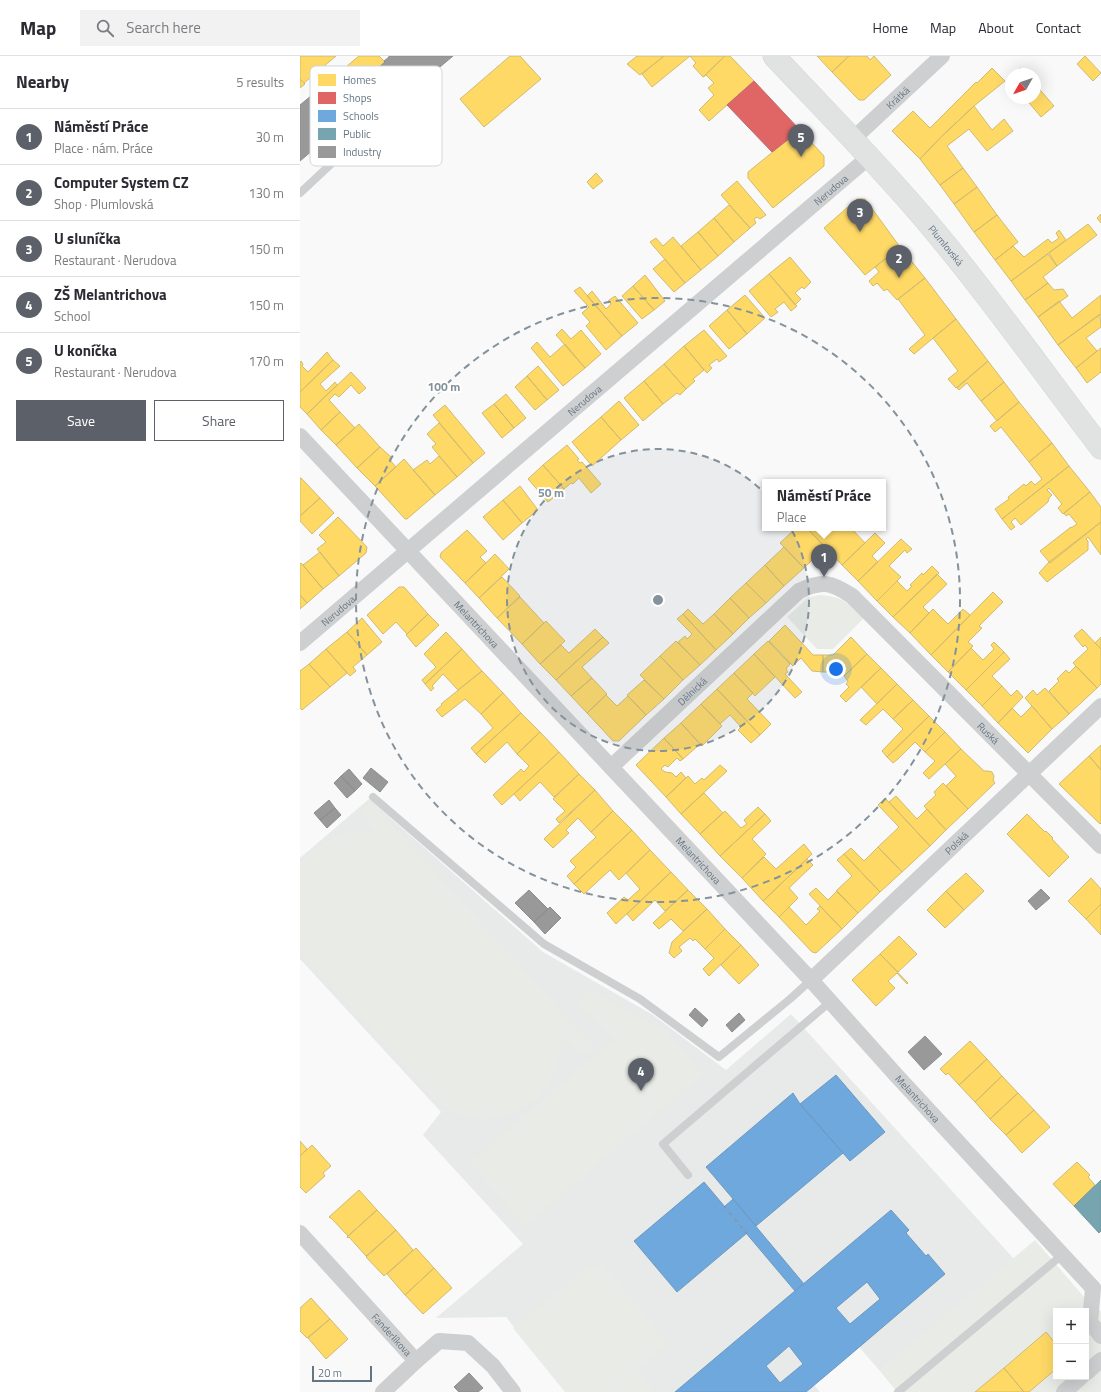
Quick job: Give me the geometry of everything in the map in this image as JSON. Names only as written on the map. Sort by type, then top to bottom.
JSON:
[{"type":"main road","name":"Plumlovská","points":[[774,56],[918,210],[1101,448]]},
{"type":"street","name":"Krátká","points":[[853,139],[942,56]]},
{"type":"street","name":"Nerudova","points":[[300,643],[869,157]]},
{"type":"street","name":"Melantrichova","points":[[300,436],[409,550],[811,980],[1062,1255],[1097,1285]]},
{"type":"street","name":"Dělnická","points":[[611,767],[799,591],[812,585],[823,583],[839,587],[852,596],[875,620]]},
{"type":"street","name":"Ruská","points":[[875,620],[1101,846]]},
{"type":"street","name":"Polská","points":[[811,980],[1101,706]]},
{"type":"street","name":"Fanderlíkova","points":[[300,1233],[416,1361],[439,1341],[468,1344],[493,1366],[514,1392]]},
{"type":"street","points":[[1097,1285],[1090,1322],[1101,1336]]},
{"type":"street","points":[[1089,1370],[1101,1360]]},
{"type":"street","points":[[383,1392],[416,1361]]},
{"type":"street","points":[[1064,1392],[1078,1380]]},
{"type":"lane","points":[[300,193],[329,166]]},
{"type":"lane","points":[[373,797],[544,944],[640,999],[720,1057],[811,980]]},
{"type":"lane","points":[[688,1175],[663,1144],[830,1002]]},
{"type":"lane","points":[[898,1392],[1062,1255]]},
{"type":"shaded area","points":[[820,595],[835,597],[845,601],[864,618],[833,649],[817,649],[787,617],[809,597]]},
{"type":"shaded area","points":[[369,799],[543,952],[653,1015],[726,1070],[791,1014],[1014,1259],[880,1371],[859,1347],[814,1385],[820,1392],[566,1392],[506,1317],[436,1318],[523,1244],[423,1135],[441,1112],[300,959],[300,858]]},
{"type":"shaded area","points":[[371,802],[594,1047],[582,1057],[562,1034],[561,1047],[554,1077],[535,1100],[517,1112],[485,1120],[459,1115],[435,1100],[300,951],[300,865],[305,858],[319,846],[335,836],[353,831],[377,833],[360,812]]},
{"type":"shaded area","points":[[589,989],[665,1031],[703,1074],[525,1226],[470,1162],[614,1039],[577,1003]]},
{"type":"shaded area","points":[[1035,1240],[1097,1312],[1101,1310],[1101,1392],[897,1392],[880,1371]]},
{"type":"shaded area","points":[[601,1261],[668,1344],[611,1392],[565,1392],[513,1328],[589,1265],[593,1269]]},
{"type":"shaded area","points":[[637,1372],[654,1392],[613,1392]]},
{"type":"building: Homes","points":[[300,56],[336,56],[324,66],[310,66],[310,78],[304,83],[300,79]]},
{"type":"building: Homes","points":[[359,56],[379,56],[385,62],[380,66],[347,66]]},
{"type":"building: Homes","points":[[510,56],[520,56],[541,79],[484,127],[460,99]]},
{"type":"building: Homes","points":[[637,56],[664,56],[640,75],[627,64]]},
{"type":"building: Homes","points":[[664,56],[690,56],[652,87],[642,74]]},
{"type":"building: Homes","points":[[690,56],[725,56],[703,77],[693,66],[696,63]]},
{"type":"building: Homes","points":[[725,56],[730,56],[754,81],[709,121],[699,110],[714,95],[708,88],[714,83],[706,75],[703,77]]},
{"type":"building: Homes","points":[[817,56],[849,56],[832,72]]},
{"type":"building: Homes","points":[[849,56],[867,56],[870,60],[874,56],[891,75],[864,100],[859,100],[832,72]]},
{"type":"building: Homes","points":[[1085,56],[1101,73],[1093,81],[1077,64]]},
{"type":"building: Homes","points":[[992,68],[1005,81],[974,106],[920,159],[892,131],[913,111],[930,128],[976,82],[977,83]]},
{"type":"building: Homes","points":[[300,79],[305,84],[300,88]]},
{"type":"building: Homes","points":[[1041,91],[1054,106],[1041,117],[1030,104],[1041,104]]},
{"type":"building: Homes","points":[[974,106],[992,130],[1004,119],[1013,131],[987,151],[969,129],[947,146],[963,168],[940,185],[920,159]]},
{"type":"building: Homes","points":[[800,130],[824,156],[824,166],[773,208],[748,178],[748,172]]},
{"type":"building: Homes","points":[[963,168],[977,187],[954,204],[940,185]]},
{"type":"building: Homes","points":[[596,173],[603,181],[593,189],[587,182]]},
{"type":"building: Homes","points":[[737,181],[766,215],[760,219],[757,217],[754,219],[756,223],[750,228],[721,195]]},
{"type":"building: Homes","points":[[977,187],[997,215],[974,232],[954,204]]},
{"type":"building: Homes","points":[[857,199],[865,199],[900,247],[865,275],[824,228]]},
{"type":"building: Homes","points":[[729,205],[750,228],[734,242],[714,218]]},
{"type":"building: Homes","points":[[1101,214],[1101,223],[1097,218]]},
{"type":"building: Homes","points":[[997,215],[1018,242],[995,260],[974,232]]},
{"type":"building: Homes","points":[[714,218],[734,242],[718,256],[698,232]]},
{"type":"building: Homes","points":[[1088,224],[1097,235],[1057,266],[1049,253]]},
{"type":"building: Homes","points":[[1059,230],[1066,240],[1011,281],[995,260],[1013,246],[1024,257],[1048,239],[1052,243],[1059,238],[1056,233]]},
{"type":"building: Homes","points":[[698,232],[718,256],[701,270],[681,246]]},
{"type":"building: Homes","points":[[673,237],[701,270],[685,283],[650,242],[656,238],[663,246]]},
{"type":"building: Homes","points":[[900,247],[925,278],[897,300],[887,289],[884,291],[877,283],[873,286],[869,281],[879,272],[875,267]]},
{"type":"building: Homes","points":[[1048,254],[1057,266],[1043,277],[1048,283],[1025,300],[1011,281]]},
{"type":"building: Homes","points":[[790,257],[811,282],[804,289],[802,287],[795,293],[801,299],[795,305],[769,274]]},
{"type":"building: Homes","points":[[665,259],[685,283],[674,292],[653,269]]},
{"type":"building: Homes","points":[[769,274],[797,306],[791,311],[784,302],[775,309],[778,312],[771,317],[749,291]]},
{"type":"building: Homes","points":[[645,275],[665,301],[654,310],[633,286]]},
{"type":"building: Homes","points":[[925,278],[956,319],[914,354],[909,349],[925,335],[898,299]]},
{"type":"building: Homes","points":[[1048,283],[1054,290],[1063,289],[1068,296],[1038,317],[1025,300]]},
{"type":"building: Homes","points":[[633,286],[654,310],[642,319],[622,296]]},
{"type":"building: Homes","points":[[580,287],[622,336],[606,350],[586,326],[590,322],[582,313],[589,307],[574,291]]},
{"type":"building: Homes","points":[[592,291],[606,309],[611,304],[608,301],[615,296],[638,323],[622,336],[587,296]]},
{"type":"building: Homes","points":[[745,295],[765,318],[747,334],[727,310]]},
{"type":"building: Homes","points":[[1101,295],[1101,314],[1058,345],[1038,317],[1059,301],[1072,318]]},
{"type":"building: Homes","points":[[727,310],[747,334],[729,349],[709,326]]},
{"type":"building: Homes","points":[[1100,314],[1101,327],[1086,338],[1097,351],[1076,368],[1058,345]]},
{"type":"building: Homes","points":[[956,319],[988,361],[956,388],[948,379],[958,371],[933,338]]},
{"type":"building: Homes","points":[[562,329],[571,339],[581,330],[601,354],[585,368],[556,335]]},
{"type":"building: Homes","points":[[704,330],[727,356],[719,362],[717,359],[709,365],[712,368],[707,373],[684,346]]},
{"type":"building: Homes","points":[[537,342],[550,357],[565,344],[585,368],[563,386],[531,348]]},
{"type":"building: Homes","points":[[684,346],[704,370],[693,379],[695,381],[686,389],[664,364]]},
{"type":"building: Homes","points":[[1101,348],[1101,372],[1087,383],[1076,368]]},
{"type":"building: Homes","points":[[327,352],[333,360],[300,392],[300,362],[301,361],[303,364],[302,366],[308,372]]},
{"type":"building: Homes","points":[[333,360],[340,366],[320,384],[326,391],[335,382],[337,385],[307,414],[300,407],[300,392]]},
{"type":"building: Homes","points":[[988,361],[1004,382],[981,401],[967,383],[959,390],[957,388]]},
{"type":"building: Homes","points":[[664,364],[686,389],[680,395],[677,393],[663,404],[644,381]]},
{"type":"building: Homes","points":[[538,366],[559,390],[547,400],[527,376]]},
{"type":"building: Homes","points":[[351,372],[366,388],[359,394],[351,385],[339,397],[335,394],[329,400],[340,412],[321,430],[307,414]]},
{"type":"building: Homes","points":[[527,376],[547,400],[535,410],[515,387]]},
{"type":"building: Homes","points":[[644,381],[663,404],[643,421],[624,398]]},
{"type":"building: Homes","points":[[1004,382],[1019,402],[997,421],[981,401]]},
{"type":"building: Homes","points":[[506,394],[526,418],[514,428],[494,404]]},
{"type":"building: Homes","points":[[619,401],[639,425],[621,440],[601,417]]},
{"type":"building: Homes","points":[[1019,402],[1052,443],[1029,462],[1001,427],[995,432],[990,426]]},
{"type":"building: Homes","points":[[494,404],[514,428],[502,438],[482,413]]},
{"type":"building: Homes","points":[[445,405],[485,453],[473,463],[433,415]]},
{"type":"building: Homes","points":[[340,412],[355,428],[336,445],[321,430]]},
{"type":"building: Homes","points":[[601,417],[621,440],[592,466],[572,442]]},
{"type":"building: Homes","points":[[439,423],[473,463],[457,477],[432,447],[436,444],[427,434]]},
{"type":"building: Homes","points":[[359,424],[380,447],[357,468],[336,445]]},
{"type":"building: Homes","points":[[1052,443],[1069,466],[1002,519],[995,509],[1009,499],[1008,497],[1024,484],[1026,486],[1031,481],[1035,485],[1042,479],[1029,462]]},
{"type":"building: Homes","points":[[567,445],[579,459],[577,460],[580,463],[582,462],[601,484],[591,493],[579,478],[573,484],[571,483],[564,489],[543,465]]},
{"type":"building: Homes","points":[[380,447],[391,457],[389,459],[396,467],[375,486],[357,468]]},
{"type":"building: Homes","points":[[439,456],[457,477],[435,495],[413,470],[427,460],[430,464]]},
{"type":"building: Homes","points":[[404,459],[435,495],[407,519],[405,519],[375,486]]},
{"type":"building: Homes","points":[[543,465],[564,489],[548,502],[528,479]]},
{"type":"building: Homes","points":[[1069,466],[1090,492],[1063,514],[1058,508],[1062,504],[1049,488],[1047,490],[1052,495],[1048,502],[1021,525],[1015,518],[1011,522],[1015,527],[1011,530],[1002,519]]},
{"type":"building: Homes","points":[[300,478],[320,498],[300,516]]},
{"type":"building: Homes","points":[[520,486],[538,510],[522,523],[503,500]]},
{"type":"building: Homes","points":[[1090,492],[1101,507],[1101,522],[1050,563],[1040,551],[1077,524],[1069,514],[1066,516],[1064,513]]},
{"type":"building: Homes","points":[[320,498],[334,513],[312,534],[300,521],[300,516]]},
{"type":"building: Homes","points":[[503,500],[522,523],[503,540],[483,517]]},
{"type":"building: Homes","points":[[338,517],[367,547],[366,553],[339,576],[317,549],[326,542],[319,535]]},
{"type":"building: Homes","points":[[1101,522],[1101,555],[1088,537],[1086,539],[1088,541],[1088,550],[1047,582],[1039,573],[1049,562]]},
{"type":"building: Homes","points":[[467,530],[487,551],[480,557],[486,563],[465,583],[440,557],[441,553]]},
{"type":"building: Homes","points":[[793,531],[810,531],[825,547],[804,568],[780,543]]},
{"type":"building: Homes","points":[[810,531],[854,531],[865,543],[842,565]]},
{"type":"building: Homes","points":[[875,533],[885,543],[872,556],[878,562],[858,581],[842,565]]},
{"type":"building: Homes","points":[[901,539],[912,549],[907,553],[905,550],[889,566],[901,577],[877,601],[858,581]]},
{"type":"building: Homes","points":[[784,547],[804,568],[784,586],[765,565]]},
{"type":"building: Homes","points":[[320,552],[339,576],[323,589],[303,565]]},
{"type":"building: Homes","points":[[495,554],[509,569],[479,598],[465,583]]},
{"type":"building: Homes","points":[[301,563],[323,589],[307,603],[300,595]]},
{"type":"building: Homes","points":[[765,565],[784,586],[766,603],[746,583]]},
{"type":"building: Homes","points":[[932,566],[939,573],[893,617],[877,601],[897,581],[907,591],[912,586],[910,585],[922,573],[923,575]]},
{"type":"building: Homes","points":[[937,574],[947,584],[923,607],[929,613],[910,633],[893,617]]},
{"type":"building: Homes","points":[[502,577],[520,596],[497,618],[479,598]]},
{"type":"building: Homes","points":[[746,583],[766,603],[749,618],[730,598]]},
{"type":"building: Homes","points":[[399,587],[404,587],[428,614],[407,634],[396,622],[383,634],[367,615]]},
{"type":"building: Homes","points":[[993,592],[1003,602],[979,626],[982,628],[968,642],[973,646],[948,672],[931,655]]},
{"type":"building: Homes","points":[[300,595],[307,603],[300,609]]},
{"type":"building: Homes","points":[[520,597],[544,623],[522,644],[497,618]]},
{"type":"building: Homes","points":[[730,598],[749,618],[733,634],[714,614]]},
{"type":"building: Homes","points":[[688,609],[703,624],[714,614],[733,634],[716,650],[683,614]]},
{"type":"building: Homes","points":[[933,609],[948,624],[963,609],[970,615],[931,655],[910,633]]},
{"type":"building: Homes","points":[[428,614],[439,625],[416,647],[406,635]]},
{"type":"building: Homes","points":[[683,614],[716,650],[700,665],[678,642],[685,636],[687,639],[692,634],[677,619]]},
{"type":"building: Homes","points":[[362,618],[382,642],[367,655],[347,632]]},
{"type":"building: Homes","points":[[546,621],[565,641],[540,664],[522,644]]},
{"type":"building: Homes","points":[[785,625],[813,655],[823,655],[823,672],[812,671],[801,658],[793,666],[769,641]]},
{"type":"building: Homes","points":[[595,629],[603,637],[556,680],[540,664],[561,645],[569,653]]},
{"type":"building: Homes","points":[[1082,629],[1101,649],[1101,684],[1097,688],[1073,663],[1088,649],[1085,645],[1083,647],[1074,636]]},
{"type":"building: Homes","points":[[347,632],[367,655],[353,667],[356,671],[350,676],[326,649]]},
{"type":"building: Homes","points":[[446,632],[462,649],[425,684],[422,680],[436,667],[424,654]]},
{"type":"building: Homes","points":[[603,637],[609,643],[582,667],[592,678],[571,696],[556,680]]},
{"type":"building: Homes","points":[[851,637],[867,654],[844,676],[840,672],[823,672],[823,655],[833,655]]},
{"type":"building: Homes","points":[[1101,637],[1101,649],[1095,643]]},
{"type":"building: Homes","points":[[676,641],[700,665],[683,680],[660,656]]},
{"type":"building: Homes","points":[[768,641],[790,664],[786,669],[788,672],[785,674],[802,692],[795,698],[754,654]]},
{"type":"building: Homes","points":[[994,642],[1004,652],[966,690],[948,672],[971,648],[983,660],[994,649],[991,645]]},
{"type":"building: Homes","points":[[326,649],[347,673],[330,687],[309,664]]},
{"type":"building: Homes","points":[[462,649],[482,671],[458,690],[443,674],[432,686],[434,688],[431,691],[425,684]]},
{"type":"building: Homes","points":[[1004,652],[1010,659],[992,676],[1002,686],[982,706],[966,690]]},
{"type":"building: Homes","points":[[754,654],[775,677],[755,696],[734,673]]},
{"type":"building: Homes","points":[[867,654],[881,668],[846,702],[840,696],[849,687],[846,684],[848,681],[844,676]]},
{"type":"building: Homes","points":[[660,656],[683,680],[664,699],[640,675]]},
{"type":"building: Homes","points":[[309,664],[330,687],[302,710],[300,708],[300,671]]},
{"type":"building: Homes","points":[[1076,666],[1097,688],[1069,714],[1049,691],[1059,681],[1057,679],[1066,670],[1069,673]]},
{"type":"building: Homes","points":[[881,668],[897,684],[877,704],[861,687]]},
{"type":"building: Homes","points":[[482,671],[503,693],[481,714],[465,699],[442,717],[436,710],[442,705],[441,704]]},
{"type":"building: Homes","points":[[734,673],[753,693],[747,699],[771,724],[760,735],[717,689]]},
{"type":"building: Homes","points":[[592,678],[607,694],[587,713],[571,696]]},
{"type":"building: Homes","points":[[644,680],[664,699],[646,715],[627,695]]},
{"type":"building: Homes","points":[[897,684],[913,700],[893,719],[883,709],[866,725],[860,720]]},
{"type":"building: Homes","points":[[1002,686],[1011,696],[1017,690],[1023,697],[998,723],[982,706]]},
{"type":"building: Homes","points":[[1045,688],[1069,714],[1052,729],[1025,698],[1033,690],[1037,695]]},
{"type":"building: Homes","points":[[717,689],[760,735],[751,743],[738,730],[741,727],[730,715],[720,724],[701,704]]},
{"type":"building: Homes","points":[[503,693],[521,713],[476,754],[471,748],[493,728],[481,714]]},
{"type":"building: Homes","points":[[606,695],[617,706],[628,696],[646,715],[619,741],[613,741],[587,713]]},
{"type":"building: Homes","points":[[913,700],[929,716],[887,757],[882,751],[903,729],[893,719]]},
{"type":"building: Homes","points":[[701,704],[722,726],[702,746],[681,723]]},
{"type":"building: Homes","points":[[1032,706],[1052,729],[1028,753],[998,723],[1012,708],[1021,717]]},
{"type":"building: Homes","points":[[521,713],[540,732],[517,754],[507,742],[485,763],[476,754]]},
{"type":"building: Homes","points":[[929,716],[945,732],[925,752],[915,742],[893,763],[887,757]]},
{"type":"building: Homes","points":[[681,723],[700,744],[683,759],[664,738]]},
{"type":"building: Homes","points":[[540,732],[559,752],[502,805],[493,795],[521,769],[524,772],[529,766],[517,754]]},
{"type":"building: Homes","points":[[945,732],[961,749],[929,779],[923,773],[935,761],[925,752]]},
{"type":"building: Homes","points":[[664,738],[683,759],[680,761],[677,758],[668,767],[665,765],[661,769],[665,772],[672,773],[676,777],[681,772],[686,778],[666,797],[636,765]]},
{"type":"building: Homes","points":[[1101,745],[1101,770],[1089,756]]},
{"type":"building: Homes","points":[[961,749],[984,771],[992,772],[995,783],[968,809],[946,786],[956,776],[945,764]]},
{"type":"building: Homes","points":[[559,752],[579,774],[554,797],[540,782],[520,801],[514,794]]},
{"type":"building: Homes","points":[[1089,756],[1101,770],[1100,824],[1059,784]]},
{"type":"building: Homes","points":[[720,765],[727,771],[681,814],[666,797],[688,776],[695,784],[702,778],[704,780]]},
{"type":"building: Homes","points":[[579,774],[595,790],[559,823],[556,819],[565,811],[553,799]]},
{"type":"building: Homes","points":[[943,783],[968,809],[946,830],[924,806],[936,795],[934,792]]},
{"type":"building: Homes","points":[[595,790],[613,811],[591,832],[578,818],[566,830],[569,833],[553,848],[544,839]]},
{"type":"building: Homes","points":[[704,793],[723,813],[700,834],[681,814]]},
{"type":"building: Homes","points":[[896,796],[917,819],[927,809],[946,830],[930,846],[889,802]]},
{"type":"building: Homes","points":[[885,798],[930,846],[902,872],[878,847],[899,827],[878,805]]},
{"type":"building: Homes","points":[[758,807],[765,814],[720,856],[700,834],[725,811],[741,828],[747,824],[744,820]]},
{"type":"building: Homes","points":[[613,811],[632,830],[574,884],[567,876],[576,867],[570,861],[596,837],[591,832]]},
{"type":"building: Homes","points":[[765,814],[771,821],[752,839],[766,854],[742,878],[720,856]]},
{"type":"building: Homes","points":[[1027,814],[1053,838],[1052,839],[1069,857],[1049,877],[1007,834]]},
{"type":"building: Homes","points":[[632,830],[650,850],[619,880],[610,870],[584,894],[574,884]]},
{"type":"building: Homes","points":[[804,844],[812,854],[763,901],[742,878],[764,857],[776,869]]},
{"type":"building: Homes","points":[[878,847],[902,872],[880,892],[844,854],[851,848],[864,861]]},
{"type":"building: Homes","points":[[650,850],[671,872],[616,924],[607,913],[624,897],[628,900],[640,889],[626,873]]},
{"type":"building: Homes","points":[[844,854],[880,892],[858,913],[836,891],[852,876],[837,860]]},
{"type":"building: Homes","points":[[807,859],[813,865],[789,888],[798,898],[779,917],[763,901]]},
{"type":"building: Homes","points":[[671,872],[688,890],[665,911],[655,900],[633,921],[627,914]]},
{"type":"building: Homes","points":[[966,873],[984,891],[964,910],[946,891]]},
{"type":"building: Homes","points":[[1091,878],[1101,889],[1101,904],[1086,919],[1068,901]]},
{"type":"building: Homes","points":[[816,888],[828,900],[837,891],[858,913],[842,929],[809,894]]},
{"type":"building: Homes","points":[[688,890],[707,909],[683,931],[671,919],[659,929],[653,923]]},
{"type":"building: Homes","points":[[946,891],[964,910],[945,928],[927,910]]},
{"type":"building: Homes","points":[[1101,904],[1101,935],[1086,919]]},
{"type":"building: Homes","points":[[820,906],[842,929],[816,953],[812,952],[779,917],[789,907],[806,925],[820,911],[817,909]]},
{"type":"building: Homes","points":[[707,909],[725,929],[705,949],[695,939],[693,941],[690,938],[679,947],[682,951],[674,958],[669,953],[672,942]]},
{"type":"building: Homes","points":[[725,929],[741,945],[709,976],[703,969],[714,958],[705,949]]},
{"type":"building: Homes","points":[[899,936],[917,954],[898,972],[880,954]]},
{"type":"building: Homes","points":[[741,945],[759,965],[739,984],[721,965]]},
{"type":"building: Homes","points":[[880,954],[908,983],[907,984],[897,973],[888,981],[895,988],[876,1006],[852,980]]},
{"type":"building: Homes","points":[[970,1041],[987,1059],[959,1085],[948,1073],[946,1075],[940,1069]]},
{"type":"building: Homes","points":[[987,1059],[1002,1076],[975,1102],[959,1085]]},
{"type":"building: Homes","points":[[1002,1076],[1018,1093],[990,1119],[975,1102]]},
{"type":"building: Homes","points":[[1018,1093],[1034,1110],[1006,1135],[990,1119]]},
{"type":"building: Homes","points":[[1034,1110],[1050,1127],[1022,1153],[1006,1135]]},
{"type":"building: Homes","points":[[300,1141],[307,1149],[300,1156]]},
{"type":"building: Homes","points":[[312,1145],[331,1166],[323,1173],[325,1176],[306,1193],[300,1187],[300,1156]]},
{"type":"building: Homes","points":[[1077,1162],[1090,1175],[1088,1177],[1095,1185],[1074,1206],[1053,1184]]},
{"type":"building: Homes","points":[[359,1190],[377,1210],[348,1236],[329,1217]]},
{"type":"building: Homes","points":[[377,1210],[396,1230],[366,1256],[349,1237],[347,1237]]},
{"type":"building: Homes","points":[[396,1230],[413,1250],[384,1276],[366,1257]]},
{"type":"building: Homes","points":[[416,1248],[434,1268],[405,1295],[387,1274]]},
{"type":"building: Homes","points":[[434,1268],[452,1288],[423,1314],[405,1295]]},
{"type":"building: Homes","points":[[311,1298],[330,1319],[307,1338],[300,1331],[300,1308]]},
{"type":"building: Homes","points":[[330,1319],[348,1339],[326,1359],[308,1338]]},
{"type":"building: Homes","points":[[1046,1332],[1053,1340],[1053,1372],[1029,1392],[1024,1392],[1004,1368]]},
{"type":"building: Homes","points":[[1004,1368],[1024,1392],[975,1392]]},
{"type":"building: Shops","points":[[754,81],[800,130],[772,152],[727,105]]},
{"type":"building: Schools","points":[[836,1075],[885,1132],[850,1161],[800,1104]]},
{"type":"building: Schools","points":[[793,1093],[800,1104],[843,1153],[756,1226],[706,1167]]},
{"type":"building: Schools","points":[[704,1182],[747,1233],[677,1292],[634,1241]]},
{"type":"building: Schools","points":[[733,1199],[804,1284],[795,1291],[724,1207]]},
{"type":"building: Schools","points":[[891,1210],[909,1230],[906,1233],[926,1256],[928,1254],[945,1274],[806,1392],[675,1392]],"holes":[[[867,1282],[880,1299],[850,1324],[836,1308]],[[789,1346],[803,1364],[780,1383],[766,1366]]]},
{"type":"building: Public","points":[[1101,1180],[1101,1231],[1099,1233],[1074,1206]]},
{"type":"building: Industry","points":[[453,56],[441,66],[380,66],[389,57]]},
{"type":"building: Industry","points":[[310,97],[310,153],[300,161],[300,105]]},
{"type":"building: Industry","points":[[371,768],[388,782],[380,792],[363,778]]},
{"type":"building: Industry","points":[[349,769],[362,784],[355,791],[341,776]]},
{"type":"building: Industry","points":[[341,776],[355,791],[347,798],[334,783]]},
{"type":"building: Industry","points":[[329,800],[335,808],[320,820],[314,813]]},
{"type":"building: Industry","points":[[335,808],[341,815],[327,828],[320,820]]},
{"type":"building: Industry","points":[[1041,889],[1050,898],[1036,910],[1028,901]]},
{"type":"building: Industry","points":[[529,890],[548,909],[534,922],[515,903]]},
{"type":"building: Industry","points":[[550,907],[561,918],[545,934],[534,922]]},
{"type":"building: Industry","points":[[695,1008],[708,1020],[702,1027],[689,1015]]},
{"type":"building: Industry","points":[[739,1013],[745,1020],[732,1032],[726,1025]]},
{"type":"building: Industry","points":[[925,1036],[942,1054],[924,1070],[908,1052]]},
{"type":"building: Industry","points":[[469,1373],[483,1388],[478,1392],[459,1392],[454,1387]]},
{"type":"place","name":"U koníčka","points":[[801,157]]},
{"type":"place","name":"U sluníčka","points":[[860,232]]},
{"type":"place","name":"Computer System CZ","points":[[899,278]]},
{"type":"place","name":"Náměstí Práce","points":[[824,577]]},
{"type":"place","name":"ZŠ Melantrichova","points":[[641,1091]]}]
